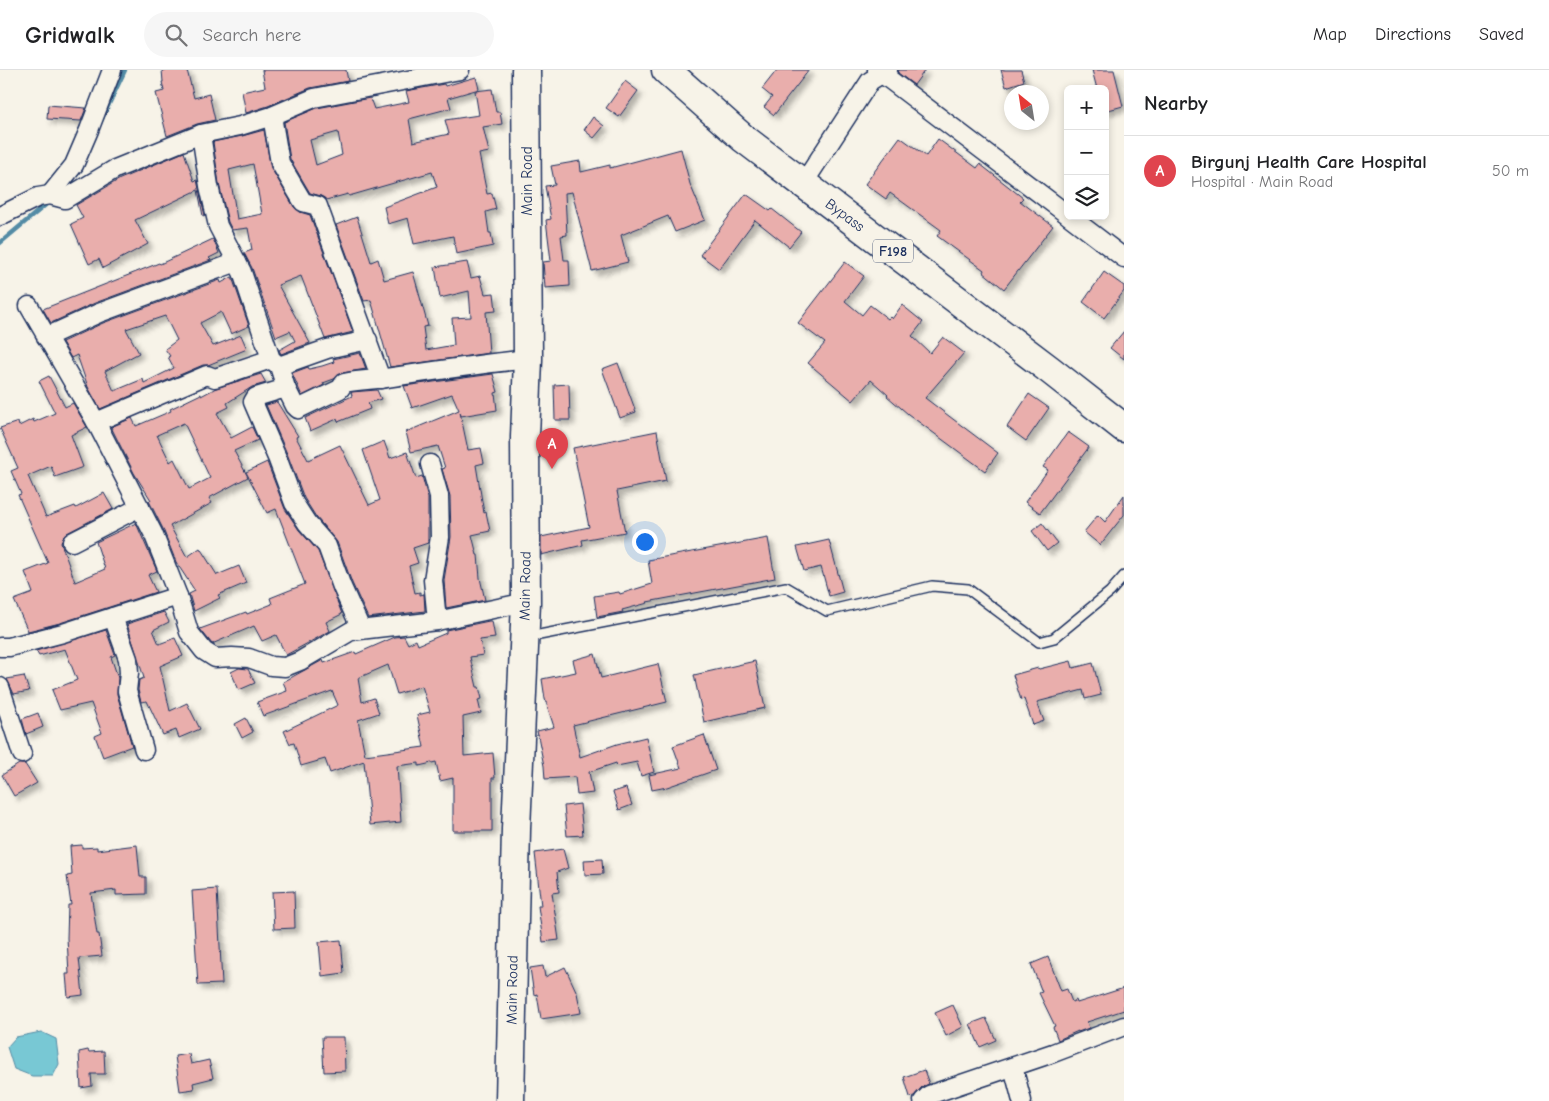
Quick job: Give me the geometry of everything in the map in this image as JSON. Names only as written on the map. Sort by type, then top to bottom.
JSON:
[{"type":"main road","name":"Main Road","points":[[510,1101],[516,830],[526,602],[525,438],[528,359],[526,70]]},
{"type":"main road","name":"Bypass","points":[[666,70],[743,138],[1124,428]]},
{"type":"street","points":[[57,197],[74,165],[112,70]]},
{"type":"street","points":[[0,216],[38,197],[57,197],[115,169],[201,134],[240,126],[272,116],[314,98],[460,70]]},
{"type":"street","points":[[803,184],[870,81],[882,71],[1064,212]]},
{"type":"street","points":[[272,116],[280,163],[303,202],[318,206],[381,379]]},
{"type":"street","points":[[201,134],[209,186],[218,226],[242,272],[275,363],[294,406],[298,409],[340,389],[344,383],[468,365],[528,359]]},
{"type":"street","points":[[1074,220],[1124,258]]},
{"type":"street","points":[[46,337],[99,313],[237,262]]},
{"type":"street","points":[[29,306],[96,422],[153,533],[178,596],[189,632],[204,651],[215,658],[249,658],[271,666],[285,668],[300,662],[351,631],[437,621],[526,602]]},
{"type":"street","points":[[96,422],[207,375],[214,378],[368,340]]},
{"type":"street","points":[[286,388],[256,397],[253,402],[294,503],[307,523],[327,546],[342,587],[361,629]]},
{"type":"street","points":[[430,464],[440,496],[440,538],[433,580],[437,621]]},
{"type":"street","points":[[72,542],[140,507]]},
{"type":"street","points":[[0,647],[9,647],[38,640],[178,596]]},
{"type":"street","points":[[113,617],[128,659],[127,691],[144,750]]},
{"type":"street","points":[[0,687],[22,754]]},
{"type":"street","points":[[923,1101],[929,1095],[1124,1026]]},
{"type":"street","points":[[1013,1066],[1022,1101]]},
{"type":"lane","points":[[524,638],[786,587],[827,611],[932,586],[968,589],[1039,642],[1054,638],[1110,592],[1124,576]]},
{"type":"water","points":[[41,1032],[56,1039],[59,1064],[53,1076],[32,1076],[14,1069],[7,1047],[16,1037]]},
{"type":"building","points":[[162,70],[187,70],[194,98],[209,94],[215,120],[197,124],[167,136],[156,93],[164,91]]},
{"type":"building","points":[[262,70],[346,70],[348,81],[310,88],[246,113],[242,92],[265,87]]},
{"type":"building","points":[[777,70],[809,70],[774,115],[764,107],[772,97],[762,89]]},
{"type":"building","points":[[899,70],[925,70],[914,85],[898,73]]},
{"type":"building","points":[[1001,70],[1021,70],[1024,81],[1005,85]]},
{"type":"building","points":[[1092,70],[1114,70],[1123,106],[1109,110],[1109,85],[1096,85]]},
{"type":"building","points":[[476,77],[479,89],[448,98],[451,108],[409,119],[413,142],[449,134],[445,120],[479,115],[475,91],[492,89],[496,112],[500,112],[502,124],[483,127],[489,152],[479,154],[487,194],[492,193],[496,209],[486,212],[493,246],[456,254],[453,236],[414,244],[408,218],[388,224],[384,207],[437,187],[432,172],[349,196],[348,194],[326,200],[321,196],[310,193],[290,159],[284,122],[317,108],[370,98],[374,109],[409,102],[406,91],[444,84],[445,86]],"holes":[[[338,132],[342,155],[316,165],[310,140]]]},
{"type":"building","points":[[625,81],[638,91],[619,117],[606,108]]},
{"type":"building","points":[[48,105],[86,108],[81,121],[47,119]]},
{"type":"building","points":[[593,117],[604,126],[594,138],[584,130]]},
{"type":"building","points":[[264,130],[271,168],[294,207],[300,212],[310,215],[353,332],[325,339],[301,276],[278,285],[310,343],[281,354],[279,350],[295,341],[290,331],[276,337],[252,268],[244,253],[252,250],[248,228],[232,230],[228,222],[219,184],[213,142]],"holes":[[[253,164],[262,214],[237,219],[229,170]]]},
{"type":"building","points":[[900,137],[926,156],[938,139],[977,168],[980,164],[1023,198],[1020,201],[1053,226],[1004,289],[983,272],[984,270],[937,236],[941,230],[890,193],[886,199],[865,184]]},
{"type":"building","points":[[681,149],[690,184],[705,220],[675,232],[668,216],[621,235],[628,262],[592,271],[572,192],[565,193],[567,235],[561,236],[564,260],[569,260],[570,286],[545,288],[543,262],[551,261],[546,220],[551,219],[545,186],[555,185],[551,166],[580,161],[581,172],[610,165],[610,168]]},
{"type":"building","points":[[184,152],[194,181],[197,180],[205,215],[203,216],[198,190],[135,220],[148,244],[103,268],[99,259],[89,264],[71,224],[83,218],[76,205],[120,179]]},
{"type":"building","points":[[746,194],[770,211],[772,209],[801,232],[789,247],[755,220],[719,269],[700,255]]},
{"type":"building","points":[[357,217],[371,262],[378,259],[384,280],[413,272],[428,326],[423,327],[426,350],[454,345],[452,318],[471,317],[469,291],[440,298],[435,267],[467,262],[471,278],[480,276],[485,294],[494,293],[496,311],[486,312],[489,353],[390,367],[371,300],[364,301],[336,225]]},
{"type":"building","points":[[213,239],[219,253],[209,258],[211,260],[95,303],[51,323],[43,309],[160,264]]},
{"type":"building","points":[[845,262],[864,276],[845,301],[862,315],[870,305],[888,319],[890,317],[892,319],[902,305],[923,322],[912,336],[930,353],[943,337],[964,353],[925,398],[998,453],[985,471],[908,414],[871,380],[853,401],[808,363],[825,343],[798,323]]},
{"type":"building","points":[[1104,272],[1124,286],[1124,291],[1104,318],[1083,302]]},
{"type":"building","points":[[232,277],[249,326],[231,334],[221,312],[200,323],[213,346],[241,335],[247,349],[208,365],[203,365],[100,409],[88,387],[77,355],[71,358],[62,342],[103,323],[220,280],[221,283]],"holes":[[[165,316],[177,340],[165,349],[170,356],[168,357],[174,368],[144,383],[143,379],[114,391],[105,371],[139,353],[126,329]]]},
{"type":"building","points":[[1124,331],[1124,359],[1110,348]]},
{"type":"building","points":[[360,353],[366,369],[342,373],[302,396],[292,373],[308,367],[309,369],[334,362],[333,359]]},
{"type":"building","points":[[618,363],[636,412],[620,418],[602,369]]},
{"type":"building","points":[[261,374],[266,383],[252,387],[227,403],[229,407],[217,413],[231,438],[252,427],[258,440],[234,451],[248,477],[209,498],[212,503],[170,526],[187,557],[200,548],[217,575],[239,566],[246,583],[218,595],[220,598],[194,611],[189,594],[195,591],[176,562],[149,501],[151,500],[134,473],[111,427],[132,418],[136,426],[216,388]],"holes":[[[184,423],[210,478],[189,489],[174,459],[170,462],[157,435]]]},
{"type":"building","points":[[493,374],[498,392],[495,393],[497,410],[461,416],[460,412],[468,450],[481,448],[484,463],[476,465],[484,513],[486,512],[490,531],[472,535],[478,555],[480,578],[485,600],[446,608],[444,580],[451,537],[450,496],[442,469],[445,468],[438,446],[411,452],[406,432],[459,410],[452,394],[412,408],[404,386]]},
{"type":"building","points":[[49,376],[65,407],[73,403],[87,427],[71,435],[83,467],[55,477],[51,466],[28,476],[46,517],[75,506],[76,508],[104,493],[113,509],[67,533],[63,537],[61,543],[75,582],[105,569],[96,542],[136,523],[157,571],[148,575],[156,592],[60,623],[28,631],[14,600],[33,593],[25,572],[48,563],[18,495],[21,494],[11,471],[18,468],[0,428],[18,422],[19,426],[33,419],[34,422],[55,413],[39,381]]},
{"type":"building","points":[[569,384],[570,420],[555,420],[554,385]]},
{"type":"building","points":[[377,390],[381,399],[368,403],[370,409],[338,422],[337,419],[310,431],[305,418],[352,396],[351,392]]},
{"type":"building","points":[[1029,394],[1049,408],[1026,441],[1007,427]]},
{"type":"building","points":[[277,402],[298,436],[296,437],[308,460],[340,445],[369,505],[380,500],[363,450],[384,441],[390,458],[407,452],[416,478],[422,476],[428,498],[428,543],[413,548],[418,563],[409,566],[415,593],[420,592],[420,595],[424,594],[425,611],[368,618],[352,583],[337,542],[316,517],[304,498],[266,405]]},
{"type":"building","points":[[657,431],[666,481],[617,491],[625,532],[582,540],[583,545],[541,555],[541,537],[589,527],[573,448]]},
{"type":"building","points":[[1068,432],[1089,447],[1040,513],[1025,502],[1048,470],[1043,467]]},
{"type":"building","points":[[267,462],[285,509],[299,530],[318,551],[342,614],[326,622],[330,631],[286,655],[276,635],[262,641],[254,626],[212,644],[200,629],[272,604],[270,598],[305,584],[276,509],[267,513],[246,472]]},
{"type":"building","points":[[1124,495],[1124,515],[1100,545],[1084,532],[1098,515],[1105,522]]},
{"type":"building","points":[[1042,523],[1057,543],[1047,551],[1032,531]]},
{"type":"building","points":[[768,538],[775,578],[647,602],[622,610],[623,612],[597,617],[594,596],[619,592],[620,594],[652,584],[648,560]]},
{"type":"building","points":[[829,540],[843,592],[829,596],[821,567],[804,571],[797,547]]},
{"type":"building","points":[[164,612],[169,622],[153,630],[159,644],[175,638],[183,656],[160,666],[170,711],[187,703],[200,729],[179,738],[176,730],[163,735],[147,701],[141,702],[138,690],[139,680],[144,678],[127,624]]},
{"type":"building","points":[[492,621],[495,638],[480,640],[483,655],[470,657],[477,687],[479,687],[482,699],[478,700],[481,713],[463,717],[464,756],[493,753],[495,778],[492,778],[492,831],[453,831],[453,778],[440,781],[436,762],[419,766],[419,763],[397,766],[401,822],[370,825],[364,761],[330,773],[325,759],[301,766],[294,743],[290,744],[284,731],[338,705],[332,691],[263,716],[257,702],[287,691],[283,682],[323,660],[324,663],[355,652],[356,654],[395,637],[404,636],[408,644],[416,640],[418,645],[446,633],[446,630]],"holes":[[[388,665],[397,694],[422,686],[430,712],[417,715],[424,747],[365,755],[358,720],[379,713],[374,698],[362,702],[358,678]]]},
{"type":"building","points":[[106,630],[115,655],[111,657],[118,678],[117,694],[132,746],[103,757],[95,736],[102,733],[91,703],[60,710],[52,690],[77,680],[65,649],[39,656],[36,651]]},
{"type":"building","points":[[595,654],[601,678],[658,664],[667,702],[573,725],[580,757],[617,744],[646,737],[654,772],[641,776],[637,762],[617,766],[616,763],[589,772],[593,793],[577,795],[575,777],[545,779],[537,731],[554,727],[545,699],[542,679],[576,672],[573,660]]},
{"type":"building","points":[[755,661],[765,708],[704,722],[694,675]]},
{"type":"building","points":[[1071,661],[1073,668],[1093,663],[1101,695],[1085,699],[1083,690],[1037,702],[1044,721],[1033,725],[1024,699],[1021,700],[1013,675]]},
{"type":"building","points":[[239,668],[248,669],[255,683],[239,690],[231,672]]},
{"type":"building","points":[[24,676],[29,691],[14,694],[7,679]]},
{"type":"building","points":[[38,713],[43,727],[26,734],[22,719]]},
{"type":"building","points":[[246,718],[253,732],[242,738],[235,724]]},
{"type":"building","points":[[704,735],[716,770],[667,787],[652,790],[649,775],[681,768],[673,746]]},
{"type":"building","points":[[19,764],[25,764],[37,783],[14,796],[2,775]]},
{"type":"building","points":[[626,788],[632,805],[619,810],[613,792]]},
{"type":"building","points":[[580,804],[583,835],[567,836],[564,806]]},
{"type":"building","points":[[82,845],[82,848],[97,847],[97,850],[137,845],[140,877],[146,877],[146,894],[116,895],[116,890],[91,893],[102,956],[79,958],[83,995],[68,997],[66,974],[69,974],[68,905],[71,905],[67,876],[72,875],[70,846]]},
{"type":"building","points":[[563,849],[568,868],[557,872],[559,892],[552,893],[559,940],[543,942],[538,906],[541,906],[535,853]]},
{"type":"building","points":[[602,859],[603,874],[585,875],[584,860]]},
{"type":"building","points":[[217,889],[222,984],[198,985],[192,891]]},
{"type":"building","points":[[294,891],[295,928],[274,929],[272,892]]},
{"type":"building","points":[[341,940],[344,973],[322,976],[319,942]]},
{"type":"building","points":[[1048,957],[1061,991],[1067,989],[1072,1002],[1076,1000],[1077,1003],[1124,988],[1124,1010],[1087,1022],[1089,1028],[1058,1040],[1053,1027],[1055,1026],[1039,993],[1042,992],[1031,964]]},
{"type":"building","points":[[543,966],[545,977],[565,967],[577,993],[581,1013],[541,1019],[537,994],[534,995],[530,968]]},
{"type":"building","points":[[953,1005],[963,1027],[946,1036],[935,1013]]},
{"type":"building","points":[[986,1018],[996,1040],[980,1047],[970,1024]]},
{"type":"building","points":[[322,1037],[344,1037],[345,1071],[324,1072]]},
{"type":"building","points":[[88,1050],[89,1052],[104,1051],[105,1074],[91,1074],[92,1086],[81,1088],[79,1052]]},
{"type":"building","points":[[189,1054],[191,1064],[209,1060],[213,1078],[193,1083],[194,1089],[180,1091],[175,1056]]},
{"type":"building","points":[[924,1070],[929,1084],[910,1097],[904,1077]]},
{"type":"waterway","points":[[99,125],[125,70]]},
{"type":"waterway","points":[[0,243],[49,202]]},
{"type":"place","name":"Birgunj Health Care Hospital","points":[[552,469]]}]
